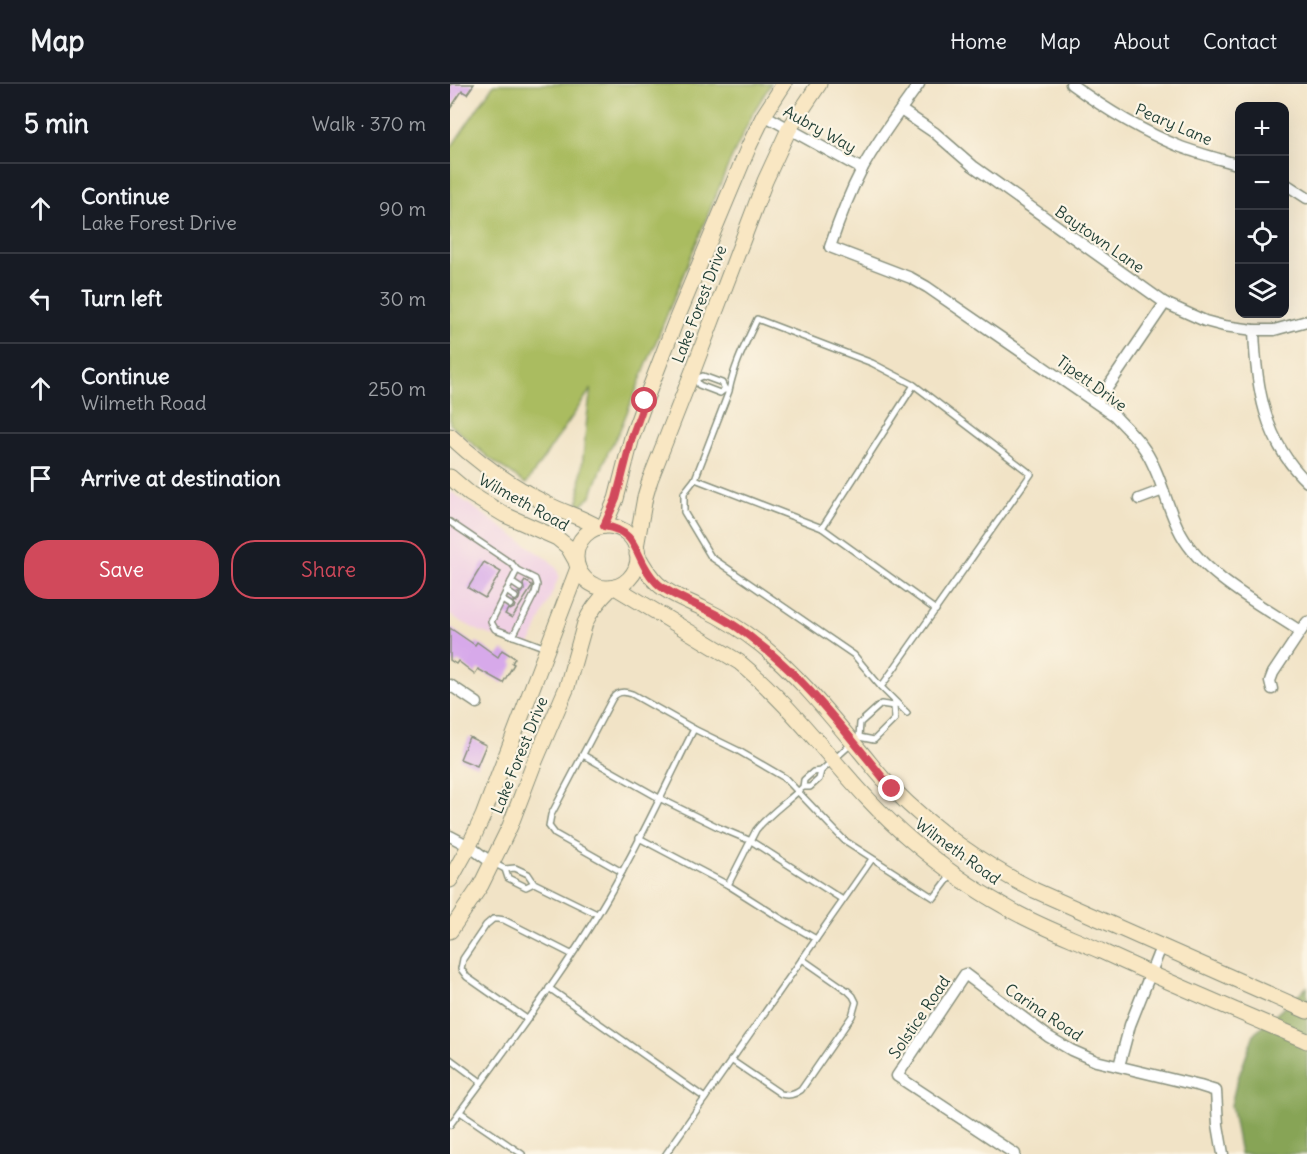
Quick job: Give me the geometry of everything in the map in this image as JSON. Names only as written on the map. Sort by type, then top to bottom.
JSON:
[{"type":"street","name":"Lake Forest Drive","points":[[601,527],[616,499],[632,437],[645,401],[741,164],[764,115],[784,84]]},
{"type":"street","name":"Lake Forest Drive","points":[[637,550],[645,497],[650,480],[693,378],[765,181],[789,129],[819,84]]},
{"type":"street","points":[[862,169],[919,84]]},
{"type":"street","name":"Peary Lane","points":[[1071,84],[1096,103],[1147,131],[1181,146],[1235,164]]},
{"type":"street","name":"Baytown Lane","points":[[901,110],[935,133],[973,166],[1165,303],[1205,321],[1254,330],[1274,330],[1307,321]]},
{"type":"street","name":"Aubry Way","points":[[764,115],[862,169]]},
{"type":"street","name":"Tipett Drive","points":[[862,169],[844,207],[830,247],[911,278],[927,287],[1115,416],[1145,449],[1181,534],[1196,555],[1213,572],[1233,586],[1304,627]]},
{"type":"street","points":[[1289,186],[1307,198]]},
{"type":"street","points":[[1096,403],[1165,303]]},
{"type":"street","points":[[1254,330],[1261,400],[1272,432],[1284,455],[1307,482]]},
{"type":"street","name":"Wilmeth Road","points":[[450,436],[492,472],[546,504],[601,527]]},
{"type":"street","name":"Wilmeth Road","points":[[451,480],[505,515],[557,538],[568,547],[577,564]]},
{"type":"street","points":[[1139,499],[1163,490]]},
{"type":"street","points":[[601,527],[623,532],[637,550],[636,567],[633,574],[613,588],[591,583],[581,574],[577,564],[581,541],[585,536],[601,527]]},
{"type":"street","name":"Wilmeth Road","points":[[637,550],[644,567],[666,590],[719,616],[761,645],[792,673],[856,740],[892,789],[920,815],[963,847],[1015,881],[1307,1011]]},
{"type":"street","name":"Lake Forest Drive","points":[[450,880],[483,816],[548,648],[577,564]]},
{"type":"street","name":"Lake Forest Drive","points":[[450,932],[499,866],[510,826],[567,687],[585,623],[602,597],[613,588]]},
{"type":"street","name":"Wilmeth Road","points":[[613,588],[739,662],[770,689],[874,807],[893,825],[933,859],[1004,906],[1150,974],[1307,1041]]},
{"type":"street","points":[[1272,689],[1270,681],[1273,673],[1304,627]]},
{"type":"street","points":[[450,685],[477,703]]},
{"type":"street","points":[[450,836],[499,866]]},
{"type":"street","points":[[1119,1066],[1130,1025],[1161,947]]},
{"type":"street","name":"Carina Road","points":[[965,974],[1048,1037],[1071,1050],[1096,1061],[1216,1091],[1223,1154]]},
{"type":"street","name":"Solstice Road","points":[[965,974],[897,1076],[1015,1154]]},
{"type":"lane","points":[[881,687],[1030,474],[914,385],[872,363],[757,319],[738,358],[695,479],[684,493],[684,512],[711,557],[854,655],[895,704],[907,712]]},
{"type":"lane","points":[[703,375],[722,383],[727,390],[720,393],[699,385],[693,378],[703,375]]},
{"type":"lane","points":[[822,528],[914,385]]},
{"type":"lane","points":[[695,479],[822,528],[936,609]]},
{"type":"lane","points":[[450,522],[512,564],[517,570],[535,579],[537,585],[530,595],[529,606],[513,636]]},
{"type":"lane","points":[[517,570],[491,622],[495,629],[548,648]]},
{"type":"lane","points":[[511,582],[520,588]]},
{"type":"lane","points":[[506,591],[515,597]]},
{"type":"lane","points":[[502,600],[510,606]]},
{"type":"lane","points":[[522,602],[529,606]]},
{"type":"lane","points":[[517,610],[524,615]]},
{"type":"lane","points":[[622,872],[555,834],[549,826],[551,815],[612,699],[620,692],[632,694],[776,772],[798,791],[844,840],[934,898],[953,872]]},
{"type":"lane","points":[[728,885],[756,830],[803,786],[804,780],[813,772],[821,771],[856,740],[860,723],[881,704],[895,704]]},
{"type":"lane","points":[[856,740],[874,740],[895,719],[895,704]]},
{"type":"lane","points":[[450,1125],[549,988],[597,914],[622,872],[694,729]]},
{"type":"lane","points":[[583,755],[659,798],[751,841],[843,900]]},
{"type":"lane","points":[[639,838],[728,885],[816,939]]},
{"type":"lane","points":[[666,1154],[872,859]]},
{"type":"lane","points":[[499,866],[508,878],[526,887],[534,883]]},
{"type":"lane","points":[[499,866],[515,868],[528,874],[534,883],[597,914]]},
{"type":"lane","points":[[526,1019],[466,977],[461,969],[463,959],[486,925],[493,920],[504,920],[571,954]]},
{"type":"lane","points":[[731,1060],[781,1094],[796,1094],[801,1090],[852,1016],[856,1002],[848,991],[802,959]]},
{"type":"lane","points":[[549,988],[705,1098]]},
{"type":"lane","points":[[450,1059],[481,1082]]},
{"type":"lane","points":[[459,1112],[522,1154]]},
{"type":"shaded area","points":[[450,491],[549,560],[557,569],[559,577],[529,647],[481,632],[450,614]]},
{"type":"green space","points":[[494,84],[771,84],[754,111],[727,168],[592,494],[578,506],[591,389],[526,484],[489,458],[450,424],[450,149]]},
{"type":"green space","points":[[1307,987],[1307,1154],[1240,1154],[1231,1105],[1254,1034]]},
{"type":"building","points":[[450,84],[474,84],[467,94],[462,91],[450,109]]},
{"type":"building","points":[[484,562],[501,572],[485,598],[468,588]]},
{"type":"building","points":[[525,581],[532,587],[512,618],[505,614],[508,609],[514,608],[513,601],[517,602],[519,599],[518,593],[524,590]]},
{"type":"building","points":[[450,628],[475,645],[477,642],[498,657],[502,650],[515,658],[503,683],[478,669],[475,674],[458,661],[456,664],[450,660]]},
{"type":"building","points":[[469,737],[486,745],[477,766],[460,759]]},
{"type":"route","points":[[645,401],[632,437],[616,499],[604,526],[623,532],[633,541],[644,567],[657,583],[666,590],[719,616],[761,645],[792,673],[892,789]]}]
